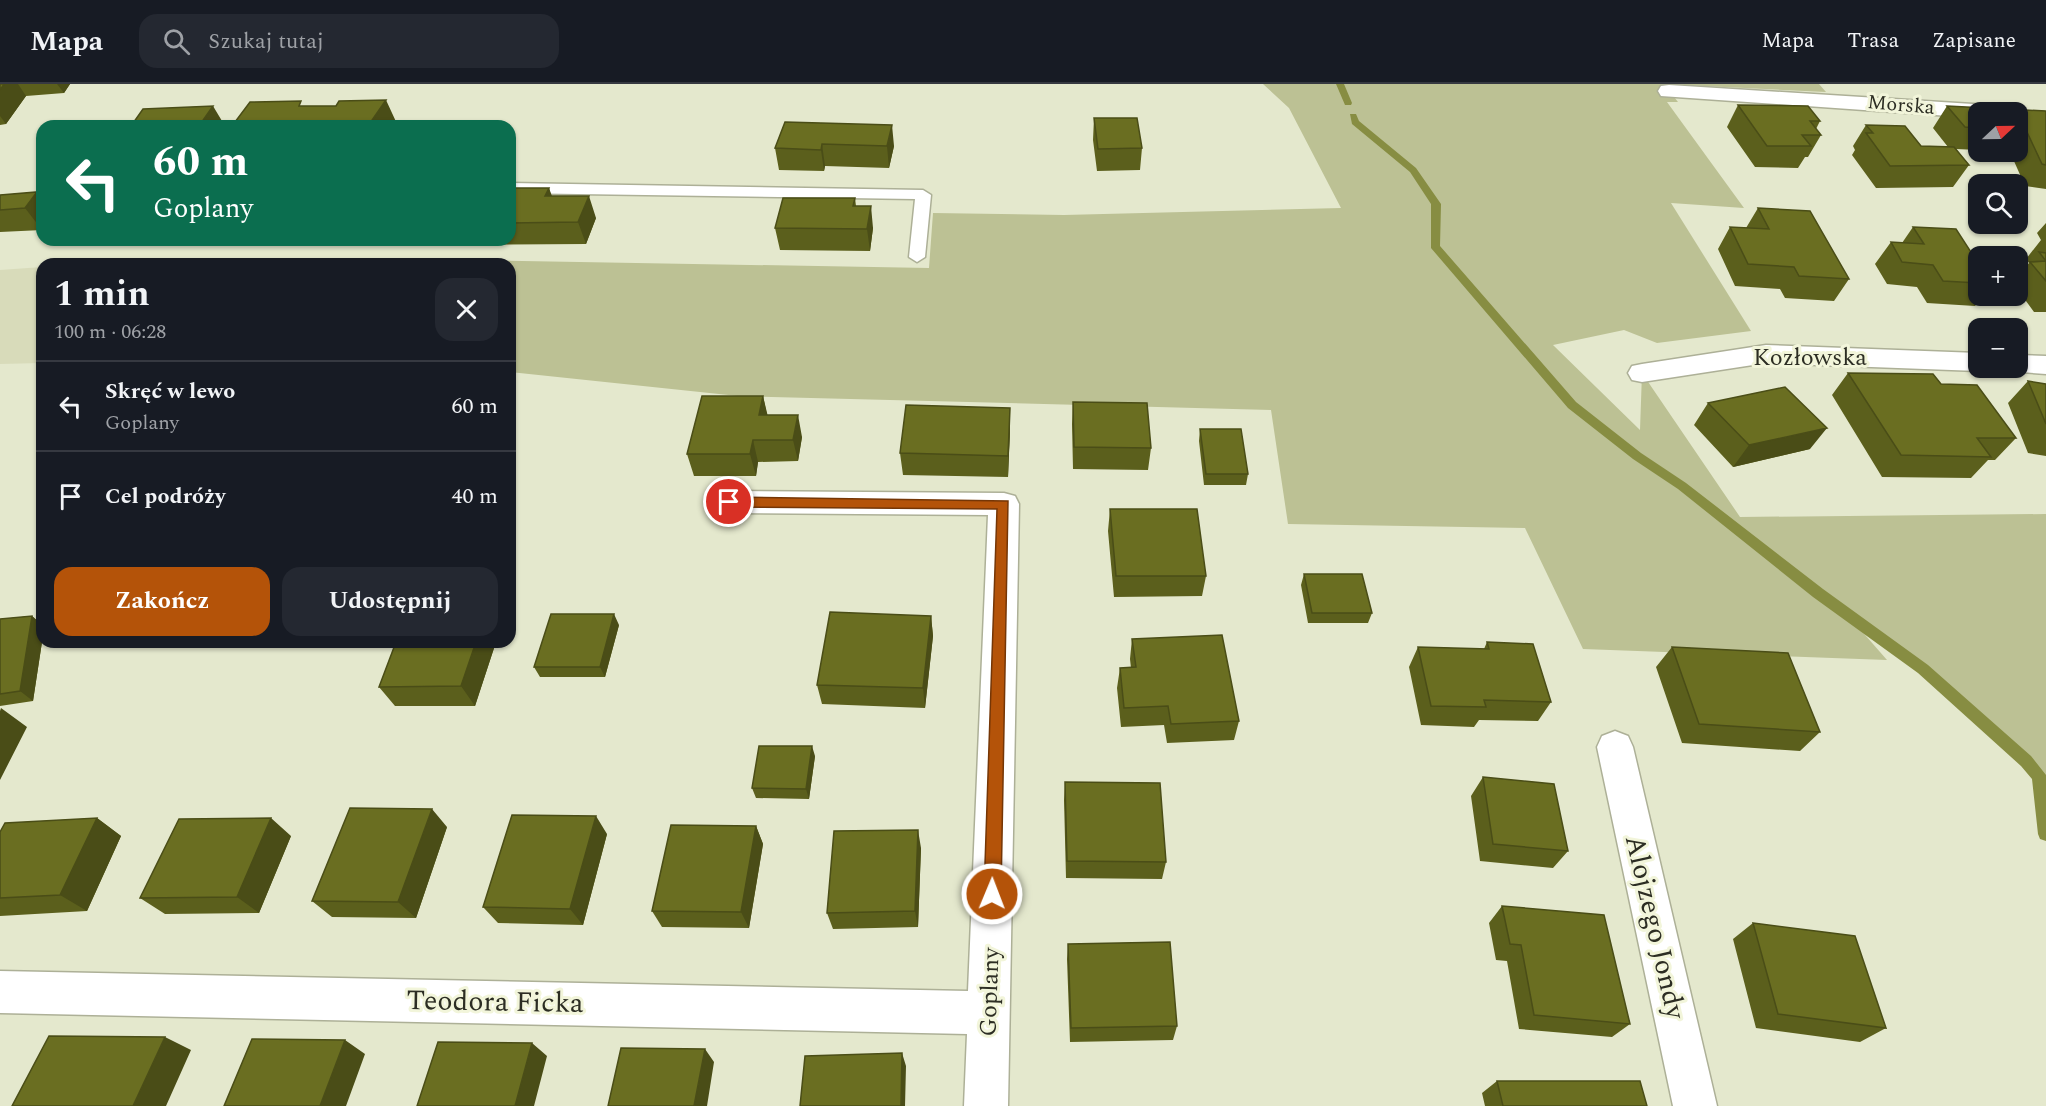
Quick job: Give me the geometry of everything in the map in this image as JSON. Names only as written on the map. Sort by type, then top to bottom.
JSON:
[{"type":"street","name":"Morska","points":[[1668,91],[1968,110]]},
{"type":"street","name":"Kozłowska","points":[[1642,373],[1766,354],[1968,362]]},
{"type":"street","points":[[2028,364],[2046,365]]},
{"type":"street","name":"Goplany","points":[[729,502],[1004,504],[986,1106]]},
{"type":"street","name":"Alojzego Jondy","points":[[1615,747],[1695,1106]]},
{"type":"street","name":"Teodora Ficka","points":[[0,992],[989,1013]]},
{"type":"lane","points":[[516,188],[923,195],[917,257]]},
{"type":"shaded area","points":[[1263,84],[1664,84],[1678,102],[1667,102],[1744,208],[1671,203],[1751,331],[1657,343],[1624,330],[1553,345],[1640,430],[1642,373],[1740,517],[2046,514],[2046,781],[2044,775],[1838,604],[1887,660],[1583,649],[1525,528],[1288,524],[1271,410],[738,396],[516,373],[516,261],[929,268],[933,213],[1064,215],[1341,208],[1289,108]]},
{"type":"shaded area","points":[[1664,84],[1819,84],[1826,92]]},
{"type":"shaded area","points":[[36,267],[36,363],[0,364],[0,270]]},
{"type":"building","points":[[386,100],[372,120],[236,120],[250,102],[301,101],[299,106],[336,106],[339,101]]},
{"type":"building","points":[[1738,105],[1808,106],[1820,121],[1810,121],[1821,135],[1802,135],[1811,146],[1767,146]]},
{"type":"building","points":[[213,106],[203,120],[135,120],[143,109]]},
{"type":"building","points":[[1947,106],[1968,107],[1968,127],[1965,127]]},
{"type":"building","points":[[2028,110],[2046,111],[2046,165],[2042,164],[2028,134]]},
{"type":"building","points":[[1094,118],[1137,118],[1142,148],[1098,149]]},
{"type":"building","points":[[785,122],[892,125],[887,146],[822,144],[821,150],[775,148]]},
{"type":"building","points":[[1866,125],[1905,126],[1921,146],[1954,147],[1969,165],[1890,166],[1866,133],[1873,133]]},
{"type":"building","points":[[516,188],[549,188],[545,196],[589,196],[578,222],[516,223]]},
{"type":"building","points":[[36,192],[25,208],[0,210],[0,195]]},
{"type":"building","points":[[783,198],[855,198],[853,206],[871,206],[867,229],[775,228]]},
{"type":"building","points":[[1758,208],[1810,211],[1849,279],[1799,276],[1794,267],[1748,264],[1730,227],[1769,229]]},
{"type":"building","points":[[1913,227],[1956,229],[1968,248],[1968,282],[1943,281],[1933,265],[1902,262],[1891,242],[1924,244]]},
{"type":"building","points":[[2039,252],[2046,253],[2046,261]]},
{"type":"building","points":[[2046,261],[2046,281],[2030,262]]},
{"type":"building","points":[[1848,373],[1933,374],[1941,384],[1977,385],[2016,438],[1977,438],[1991,457],[1901,455]]},
{"type":"building","points":[[2028,381],[2046,384],[2046,424]]},
{"type":"building","points":[[1785,387],[1827,428],[1749,445],[1708,403]]},
{"type":"building","points":[[702,396],[763,396],[759,415],[798,415],[793,440],[753,440],[750,454],[687,454]]},
{"type":"building","points":[[1073,402],[1147,403],[1151,448],[1074,447]]},
{"type":"building","points":[[906,405],[1010,408],[1008,456],[900,453]]},
{"type":"building","points":[[1200,429],[1241,429],[1248,474],[1206,474]]},
{"type":"building","points":[[1110,509],[1197,509],[1206,576],[1116,576]]},
{"type":"building","points":[[1304,574],[1362,574],[1372,613],[1312,613]]},
{"type":"building","points":[[830,612],[931,616],[923,688],[817,685]]},
{"type":"building","points":[[551,614],[614,614],[600,667],[534,667]]},
{"type":"building","points":[[32,616],[20,691],[0,694],[0,619]]},
{"type":"building","points":[[1222,635],[1239,721],[1171,724],[1168,706],[1124,708],[1120,668],[1136,667],[1132,639]]},
{"type":"building","points":[[1487,642],[1533,644],[1551,702],[1484,700],[1486,707],[1431,706],[1418,647],[1489,649]]},
{"type":"building","points":[[1672,647],[1788,653],[1820,732],[1699,724]]},
{"type":"building","points":[[394,648],[474,648],[461,686],[379,687]]},
{"type":"building","points":[[759,746],[812,746],[806,789],[752,788]]},
{"type":"building","points":[[1483,777],[1554,784],[1568,851],[1493,844]]},
{"type":"building","points":[[1065,782],[1160,783],[1166,862],[1067,861]]},
{"type":"building","points":[[350,808],[432,809],[398,902],[312,901]]},
{"type":"building","points":[[512,815],[596,816],[570,909],[483,907]]},
{"type":"building","points":[[97,818],[60,895],[0,898],[0,832],[5,823]]},
{"type":"building","points":[[271,818],[237,897],[140,898],[179,819]]},
{"type":"building","points":[[671,825],[756,826],[741,912],[652,911]]},
{"type":"building","points":[[918,830],[915,911],[827,913],[834,831]]},
{"type":"building","points":[[1502,906],[1604,915],[1630,1024],[1534,1015],[1521,945],[1510,944]]},
{"type":"building","points":[[1753,923],[1855,936],[1886,1028],[1778,1014]]},
{"type":"building","points":[[1170,942],[1177,1026],[1071,1028],[1068,944]]},
{"type":"building","points":[[49,1036],[165,1037],[133,1106],[12,1106]]},
{"type":"building","points":[[252,1039],[345,1040],[320,1106],[224,1106]]},
{"type":"building","points":[[438,1042],[532,1043],[515,1106],[417,1106]]},
{"type":"building","points":[[621,1048],[705,1049],[694,1106],[608,1106]]},
{"type":"building","points":[[902,1053],[901,1106],[800,1106],[805,1056]]},
{"type":"building","points":[[1497,1081],[1640,1081],[1647,1106],[1503,1106]]},
{"type":"waterway","points":[[1340,84],[1348,103]]},
{"type":"waterway","points":[[1353,116],[1355,122],[1413,170],[1436,204],[1435,246],[1572,405],[1637,456],[1682,486],[1818,593],[1923,669],[2026,761],[2039,776],[2046,834]]},
{"type":"route","points":[[729,502],[1004,504],[992,894]]}]
